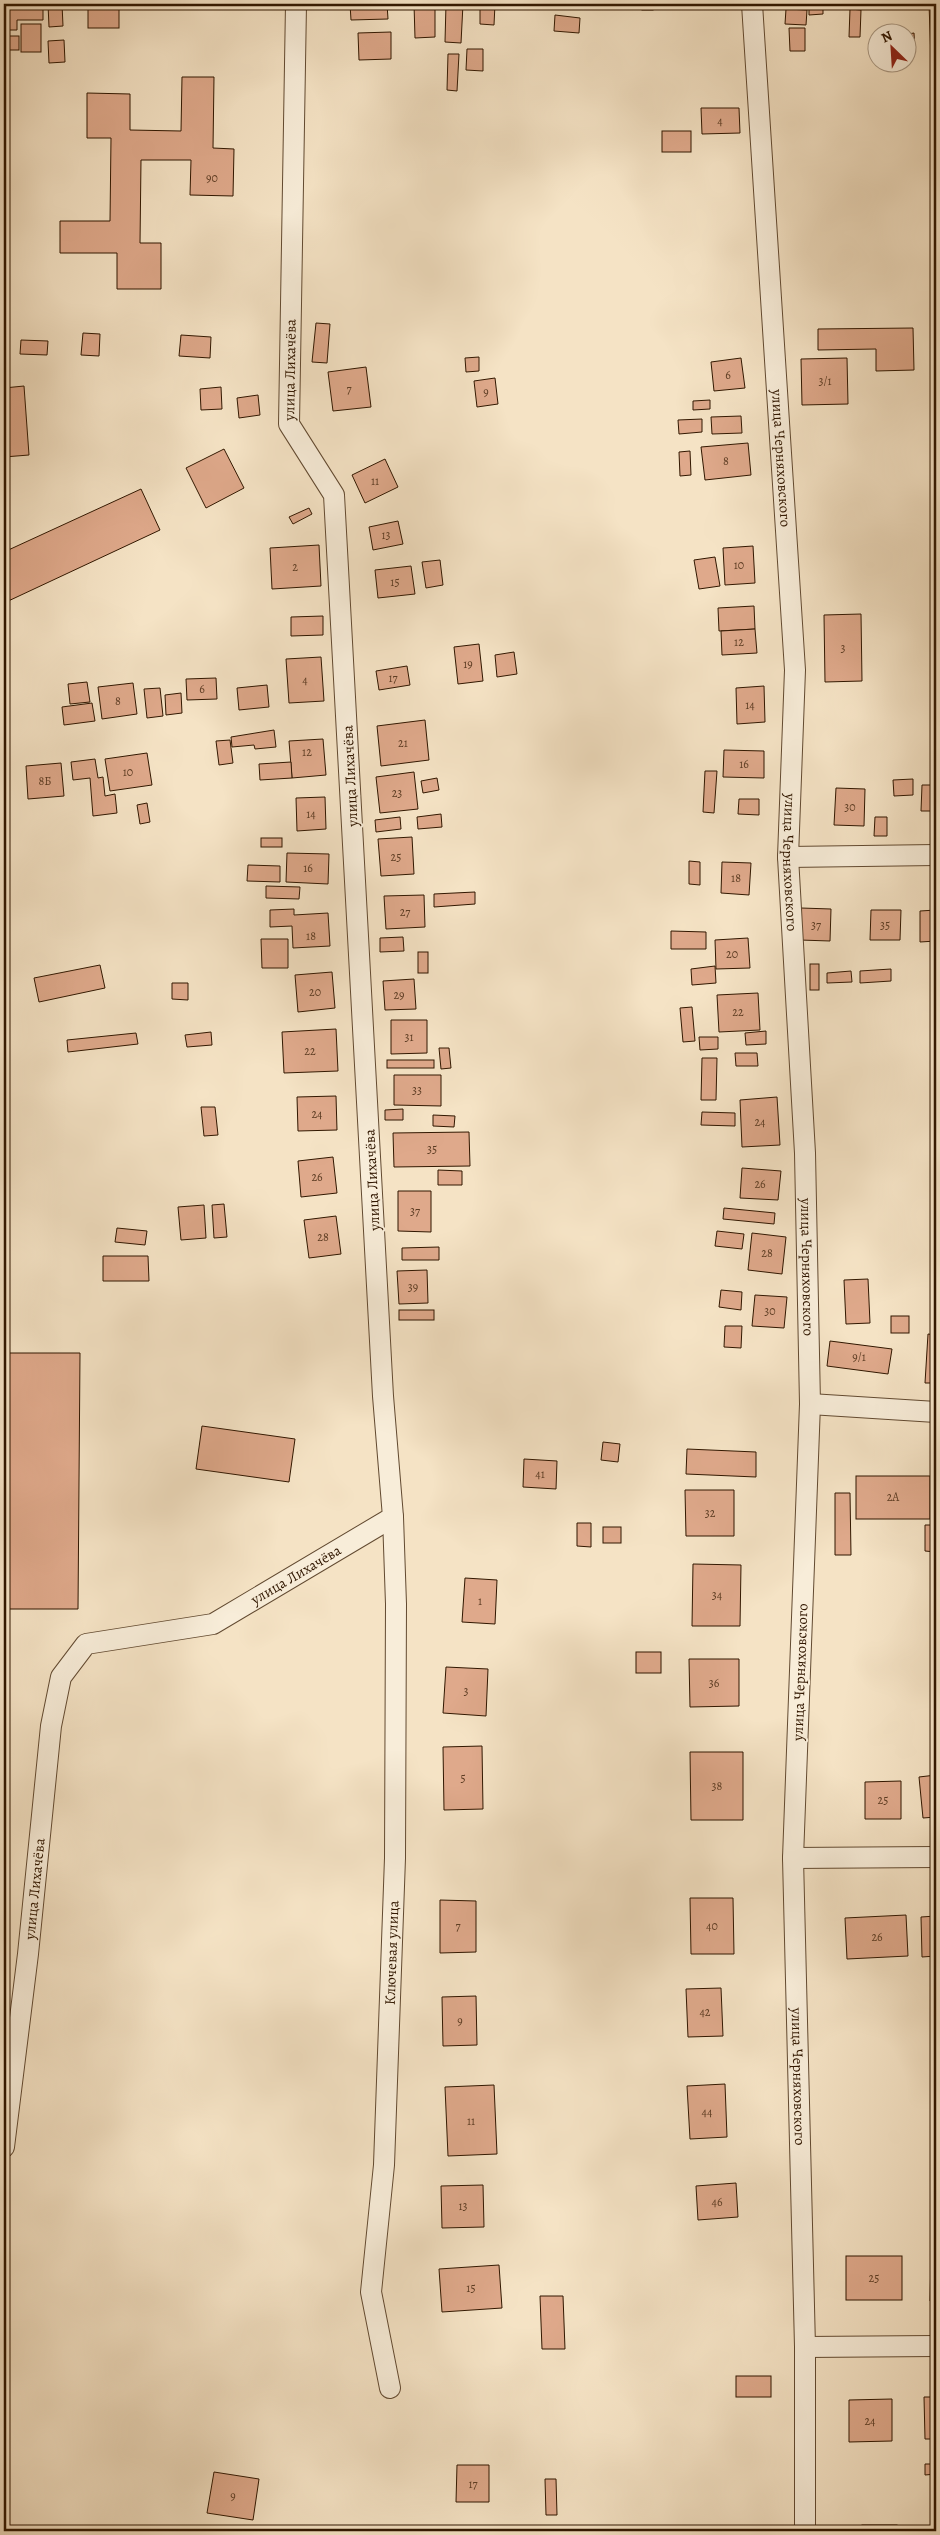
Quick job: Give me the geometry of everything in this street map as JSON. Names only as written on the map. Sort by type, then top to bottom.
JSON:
[{"type":"street","name":"улица Лихачёва","points":[[4,2148],[28,1954],[51,1726],[61,1678],[86,1644],[214,1624],[393,1516],[383,1396],[334,495],[289,424],[296,4]]},
{"type":"street","name":"улица Черняховского","points":[[752,4],[795,670],[788,857],[805,1154],[810,1404],[793,1858],[805,2347],[805,2531]]},
{"type":"street","points":[[788,857],[936,855]]},
{"type":"street","points":[[810,1404],[936,1412]]},
{"type":"street","name":"Ключевая улица","points":[[390,2388],[371,2292],[384,2165],[395,1858],[396,1604],[393,1516]]},
{"type":"street","points":[[793,1858],[936,1857]]},
{"type":"street","points":[[805,2347],[936,2346]]},
{"type":"building","points":[[4,4],[43,4],[43,20],[17,20],[17,30],[4,30]]},
{"type":"building","points":[[48,4],[62,4],[63,26],[49,27]]},
{"type":"building","points":[[88,4],[119,4],[119,28],[88,28]]},
{"type":"building","points":[[350,4],[387,4],[388,19],[351,20]]},
{"type":"building","points":[[414,4],[435,4],[435,37],[415,38]]},
{"type":"building","points":[[446,4],[463,4],[461,43],[445,42]]},
{"type":"building","points":[[480,4],[495,4],[494,25],[480,24]]},
{"type":"building","points":[[563,4],[576,4],[576,7],[563,6]]},
{"type":"building","points":[[642,4],[653,4],[653,10],[642,10]]},
{"type":"building","points":[[809,4],[823,4],[823,14],[809,15]]},
{"type":"building","points":[[929,4],[936,4],[936,59],[931,59]]},
{"type":"building","points":[[786,9],[807,10],[806,25],[785,24]]},
{"type":"building","points":[[850,9],[861,10],[860,37],[849,37]]},
{"type":"building","points":[[555,15],[580,18],[579,33],[554,31]]},
{"type":"building","points":[[21,24],[41,24],[41,52],[21,52]]},
{"type":"building","points":[[789,28],[805,28],[805,51],[790,51]]},
{"type":"building","points":[[391,32],[391,59],[359,60],[358,33]]},
{"type":"building","points":[[4,36],[19,36],[19,50],[4,50]]},
{"type":"building","points":[[64,40],[65,62],[49,63],[48,41]]},
{"type":"building","points":[[467,49],[483,49],[483,71],[466,70]]},
{"type":"building","points":[[448,54],[459,54],[457,91],[447,90]]},
{"type":"building","points":[[182,77],[214,77],[213,148],[234,149],[233,196],[190,195],[191,160],[141,160],[140,243],[161,243],[161,289],[117,289],[117,253],[60,253],[60,221],[110,221],[111,138],[87,138],[87,93],[130,94],[130,130],[181,131]]},
{"type":"building","points":[[701,108],[739,108],[740,133],[702,134]]},
{"type":"building","points":[[662,131],[691,131],[691,152],[662,152]]},
{"type":"building","points":[[316,323],[330,324],[327,363],[312,362]]},
{"type":"building","points":[[913,328],[914,370],[876,371],[876,349],[818,350],[818,329]]},
{"type":"building","points":[[83,333],[100,334],[99,356],[81,355]]},
{"type":"building","points":[[181,335],[211,337],[210,358],[179,356]]},
{"type":"building","points":[[21,340],[48,341],[47,355],[20,354]]},
{"type":"building","points":[[479,357],[479,371],[466,372],[465,358]]},
{"type":"building","points":[[741,358],[745,388],[714,391],[711,362]]},
{"type":"building","points":[[847,358],[848,404],[802,405],[801,359]]},
{"type":"building","points":[[366,367],[371,407],[333,411],[328,372]]},
{"type":"building","points":[[495,378],[498,404],[477,407],[474,381]]},
{"type":"building","points":[[24,386],[29,455],[4,457],[4,388]]},
{"type":"building","points":[[221,387],[222,409],[201,410],[200,389]]},
{"type":"building","points":[[258,395],[260,415],[239,418],[237,398]]},
{"type":"building","points":[[710,400],[710,409],[693,410],[693,401]]},
{"type":"building","points":[[741,416],[742,433],[712,434],[711,417]]},
{"type":"building","points":[[702,419],[702,432],[679,434],[678,420]]},
{"type":"building","points":[[748,443],[751,475],[705,480],[701,447]]},
{"type":"building","points":[[224,449],[244,488],[206,508],[186,468]]},
{"type":"building","points":[[690,451],[691,475],[680,476],[679,452]]},
{"type":"building","points":[[385,459],[398,487],[365,503],[352,475]]},
{"type":"building","points":[[141,489],[160,530],[4,603],[4,552]]},
{"type":"building","points":[[309,508],[312,514],[293,524],[289,517]]},
{"type":"building","points":[[398,521],[403,544],[373,550],[369,527]]},
{"type":"building","points":[[319,545],[321,586],[272,589],[270,548]]},
{"type":"building","points":[[753,546],[755,583],[725,585],[723,548]]},
{"type":"building","points":[[715,557],[720,586],[699,589],[694,560]]},
{"type":"building","points":[[440,560],[443,585],[426,588],[422,562]]},
{"type":"building","points":[[411,566],[415,594],[378,598],[375,570]]},
{"type":"building","points":[[754,606],[755,629],[719,631],[718,608]]},
{"type":"building","points":[[861,614],[862,681],[825,682],[824,615]]},
{"type":"building","points":[[323,616],[323,635],[291,636],[291,617]]},
{"type":"building","points":[[755,629],[757,653],[722,655],[721,631]]},
{"type":"building","points":[[479,644],[483,681],[458,684],[454,647]]},
{"type":"building","points":[[514,652],[517,674],[497,677],[495,655]]},
{"type":"building","points":[[321,657],[324,701],[289,703],[286,659]]},
{"type":"building","points":[[407,666],[410,685],[379,690],[376,671]]},
{"type":"building","points":[[216,678],[217,699],[187,700],[186,679]]},
{"type":"building","points":[[87,682],[90,702],[70,704],[68,684]]},
{"type":"building","points":[[133,683],[137,714],[102,719],[98,687]]},
{"type":"building","points":[[267,685],[269,707],[239,710],[237,688]]},
{"type":"building","points":[[764,686],[765,722],[737,724],[736,688]]},
{"type":"building","points":[[160,688],[163,716],[147,718],[144,689]]},
{"type":"building","points":[[181,693],[182,713],[166,715],[165,695]]},
{"type":"building","points":[[92,703],[95,721],[64,725],[62,707]]},
{"type":"building","points":[[425,720],[429,760],[381,766],[377,726]]},
{"type":"building","points":[[274,730],[276,747],[255,749],[254,745],[232,747],[231,737]]},
{"type":"building","points":[[323,739],[326,775],[292,778],[289,741]]},
{"type":"building","points":[[230,740],[233,763],[219,765],[216,741]]},
{"type":"building","points":[[724,750],[764,751],[764,778],[723,777]]},
{"type":"building","points":[[147,753],[152,785],[110,791],[105,759]]},
{"type":"building","points":[[95,759],[98,778],[103,777],[105,796],[115,794],[117,813],[93,816],[90,778],[73,780],[71,762]]},
{"type":"building","points":[[291,762],[292,778],[260,780],[259,764]]},
{"type":"building","points":[[61,763],[64,796],[28,799],[26,766]]},
{"type":"building","points":[[705,771],[717,771],[714,813],[703,812]]},
{"type":"building","points":[[414,772],[418,809],[380,813],[376,777]]},
{"type":"building","points":[[437,778],[439,790],[423,793],[421,781]]},
{"type":"building","points":[[913,779],[913,795],[894,796],[893,780]]},
{"type":"building","points":[[922,785],[936,785],[936,811],[921,811]]},
{"type":"building","points":[[836,788],[865,789],[864,826],[834,825]]},
{"type":"building","points":[[325,797],[326,829],[297,831],[296,798]]},
{"type":"building","points":[[739,799],[759,799],[759,815],[738,814]]},
{"type":"building","points":[[147,803],[150,822],[140,824],[137,805]]},
{"type":"building","points":[[441,814],[442,827],[418,829],[417,817]]},
{"type":"building","points":[[400,817],[401,829],[376,832],[375,820]]},
{"type":"building","points":[[875,817],[887,817],[887,836],[874,836]]},
{"type":"building","points":[[412,837],[414,874],[381,876],[378,839]]},
{"type":"building","points":[[261,838],[282,838],[282,847],[261,847]]},
{"type":"building","points":[[287,853],[329,854],[328,884],[286,882]]},
{"type":"building","points":[[689,861],[700,862],[700,885],[689,884]]},
{"type":"building","points":[[722,862],[751,863],[749,895],[721,893]]},
{"type":"building","points":[[248,865],[280,866],[280,882],[247,881]]},
{"type":"building","points":[[266,886],[300,887],[299,899],[266,898]]},
{"type":"building","points":[[475,892],[475,904],[434,907],[434,894]]},
{"type":"building","points":[[424,895],[425,927],[386,929],[384,896]]},
{"type":"building","points":[[801,908],[831,909],[830,941],[800,940]]},
{"type":"building","points":[[294,909],[294,915],[328,913],[330,946],[293,948],[292,926],[270,927],[270,910]]},
{"type":"building","points":[[871,910],[901,910],[900,940],[870,940]]},
{"type":"building","points":[[936,910],[936,941],[920,942],[920,911]]},
{"type":"building","points":[[671,931],[706,932],[706,949],[671,949]]},
{"type":"building","points":[[403,937],[404,951],[380,952],[380,938]]},
{"type":"building","points":[[748,938],[750,968],[716,969],[715,940]]},
{"type":"building","points":[[261,939],[288,939],[288,968],[262,968]]},
{"type":"building","points":[[418,952],[428,952],[428,973],[418,973]]},
{"type":"building","points":[[810,964],[819,964],[819,990],[810,990]]},
{"type":"building","points":[[100,965],[105,988],[39,1002],[34,978]]},
{"type":"building","points":[[715,966],[716,983],[692,985],[691,969]]},
{"type":"building","points":[[891,969],[891,981],[860,983],[860,971]]},
{"type":"building","points":[[851,971],[852,982],[827,983],[827,973]]},
{"type":"building","points":[[332,972],[335,1008],[298,1012],[295,975]]},
{"type":"building","points":[[414,979],[416,1009],[385,1010],[383,981]]},
{"type":"building","points":[[172,983],[188,983],[188,1000],[172,999]]},
{"type":"building","points":[[758,993],[760,1030],[719,1032],[717,995]]},
{"type":"building","points":[[692,1007],[695,1041],[683,1042],[680,1008]]},
{"type":"building","points":[[391,1020],[427,1020],[427,1053],[391,1054]]},
{"type":"building","points":[[336,1029],[338,1071],[284,1073],[282,1032]]},
{"type":"building","points":[[766,1031],[766,1044],[746,1045],[745,1033]]},
{"type":"building","points":[[211,1032],[212,1045],[187,1047],[185,1035]]},
{"type":"building","points":[[136,1033],[138,1044],[68,1052],[67,1040]]},
{"type":"building","points":[[699,1037],[718,1037],[718,1049],[700,1050]]},
{"type":"building","points":[[439,1048],[449,1048],[451,1068],[441,1069]]},
{"type":"building","points":[[735,1053],[757,1053],[758,1066],[736,1066]]},
{"type":"building","points":[[702,1058],[717,1058],[716,1100],[701,1100]]},
{"type":"building","points":[[387,1060],[434,1060],[434,1068],[387,1068]]},
{"type":"building","points":[[394,1075],[441,1075],[441,1106],[394,1105]]},
{"type":"building","points":[[336,1096],[337,1130],[298,1131],[297,1097]]},
{"type":"building","points":[[777,1097],[780,1145],[742,1147],[740,1100]]},
{"type":"building","points":[[201,1107],[215,1107],[218,1135],[204,1136]]},
{"type":"building","points":[[403,1109],[403,1120],[385,1120],[385,1110]]},
{"type":"building","points":[[702,1112],[735,1113],[735,1126],[701,1125]]},
{"type":"building","points":[[433,1115],[455,1116],[454,1127],[433,1126]]},
{"type":"building","points":[[469,1132],[470,1166],[394,1167],[393,1133]]},
{"type":"building","points":[[333,1157],[337,1193],[301,1197],[298,1161]]},
{"type":"building","points":[[742,1168],[781,1171],[778,1200],[740,1198]]},
{"type":"building","points":[[438,1170],[462,1171],[462,1185],[438,1185]]},
{"type":"building","points":[[398,1191],[431,1191],[431,1232],[398,1231]]},
{"type":"building","points":[[224,1204],[227,1237],[214,1238],[212,1205]]},
{"type":"building","points":[[204,1205],[206,1238],[181,1240],[178,1207]]},
{"type":"building","points":[[724,1208],[775,1213],[774,1224],[723,1219]]},
{"type":"building","points":[[336,1216],[341,1254],[309,1258],[304,1220]]},
{"type":"building","points":[[117,1228],[147,1231],[145,1245],[115,1242]]},
{"type":"building","points":[[717,1231],[744,1234],[742,1249],[715,1246]]},
{"type":"building","points":[[752,1233],[786,1237],[782,1274],[748,1270]]},
{"type":"building","points":[[439,1247],[439,1260],[402,1260],[402,1248]]},
{"type":"building","points":[[103,1256],[148,1256],[149,1281],[103,1281]]},
{"type":"building","points":[[427,1270],[428,1303],[399,1304],[397,1271]]},
{"type":"building","points":[[868,1279],[870,1323],[846,1324],[844,1280]]},
{"type":"building","points":[[721,1290],[742,1292],[741,1310],[719,1307]]},
{"type":"building","points":[[755,1295],[787,1297],[784,1328],[752,1326]]},
{"type":"building","points":[[399,1310],[434,1310],[434,1320],[399,1320]]},
{"type":"building","points":[[891,1316],[909,1316],[909,1333],[891,1333]]},
{"type":"building","points":[[725,1326],[742,1326],[741,1348],[724,1347]]},
{"type":"building","points":[[928,1334],[936,1335],[936,1383],[925,1383]]},
{"type":"building","points":[[830,1341],[892,1349],[888,1374],[827,1366]]},
{"type":"building","points":[[4,1353],[80,1353],[78,1609],[4,1609]]},
{"type":"building","points":[[202,1426],[295,1439],[289,1482],[196,1469]]},
{"type":"building","points":[[603,1442],[620,1444],[618,1462],[601,1460]]},
{"type":"building","points":[[687,1449],[756,1452],[756,1477],[686,1474]]},
{"type":"building","points":[[524,1459],[557,1461],[556,1489],[523,1487]]},
{"type":"building","points":[[856,1476],[930,1476],[930,1519],[856,1519]]},
{"type":"building","points":[[685,1490],[734,1490],[734,1536],[686,1536]]},
{"type":"building","points":[[835,1493],[850,1493],[851,1555],[835,1555]]},
{"type":"building","points":[[577,1523],[591,1523],[591,1547],[577,1546]]},
{"type":"building","points":[[925,1525],[936,1525],[936,1552],[925,1551]]},
{"type":"building","points":[[603,1527],[621,1527],[621,1543],[603,1543]]},
{"type":"building","points":[[693,1564],[741,1565],[740,1626],[692,1626]]},
{"type":"building","points":[[465,1578],[497,1580],[495,1624],[462,1622]]},
{"type":"building","points":[[636,1652],[661,1652],[661,1673],[636,1673]]},
{"type":"building","points":[[689,1659],[739,1659],[739,1706],[690,1707]]},
{"type":"building","points":[[446,1667],[488,1669],[486,1716],[443,1713]]},
{"type":"building","points":[[482,1746],[483,1809],[444,1810],[443,1747]]},
{"type":"building","points":[[690,1752],[743,1752],[743,1820],[691,1820]]},
{"type":"building","points":[[936,1775],[936,1817],[923,1818],[919,1777]]},
{"type":"building","points":[[901,1781],[901,1819],[865,1819],[865,1782]]},
{"type":"building","points":[[690,1898],[733,1898],[734,1954],[691,1954]]},
{"type":"building","points":[[440,1900],[476,1901],[476,1952],[440,1953]]},
{"type":"building","points":[[906,1915],[908,1956],[847,1959],[845,1918]]},
{"type":"building","points":[[936,1916],[936,1956],[922,1957],[921,1917]]},
{"type":"building","points":[[721,1988],[723,2036],[688,2037],[686,1989]]},
{"type":"building","points":[[476,1996],[477,2045],[443,2046],[442,1997]]},
{"type":"building","points":[[725,2084],[727,2137],[690,2139],[687,2086]]},
{"type":"building","points":[[494,2085],[497,2154],[448,2156],[445,2087]]},
{"type":"building","points":[[736,2183],[738,2217],[698,2220],[696,2186]]},
{"type":"building","points":[[483,2185],[484,2227],[442,2228],[441,2186]]},
{"type":"building","points":[[846,2256],[902,2256],[902,2300],[846,2300]]},
{"type":"building","points":[[931,2256],[936,2256],[936,2301],[930,2301]]},
{"type":"building","points":[[499,2265],[502,2308],[442,2312],[439,2269]]},
{"type":"building","points":[[540,2296],[563,2296],[565,2349],[542,2349]]},
{"type":"building","points":[[736,2376],[771,2376],[771,2397],[736,2397]]},
{"type":"building","points":[[924,2397],[936,2397],[936,2439],[925,2439]]},
{"type":"building","points":[[892,2399],[892,2441],[849,2442],[849,2400]]},
{"type":"building","points":[[925,2464],[936,2464],[936,2474],[925,2475]]},
{"type":"building","points":[[457,2465],[489,2465],[489,2502],[456,2502]]},
{"type":"building","points":[[214,2472],[259,2479],[253,2520],[207,2513]]},
{"type":"building","points":[[545,2479],[556,2479],[557,2515],[546,2515]]},
{"type":"building","points":[[862,2525],[897,2525],[897,2531],[862,2531]]}]
